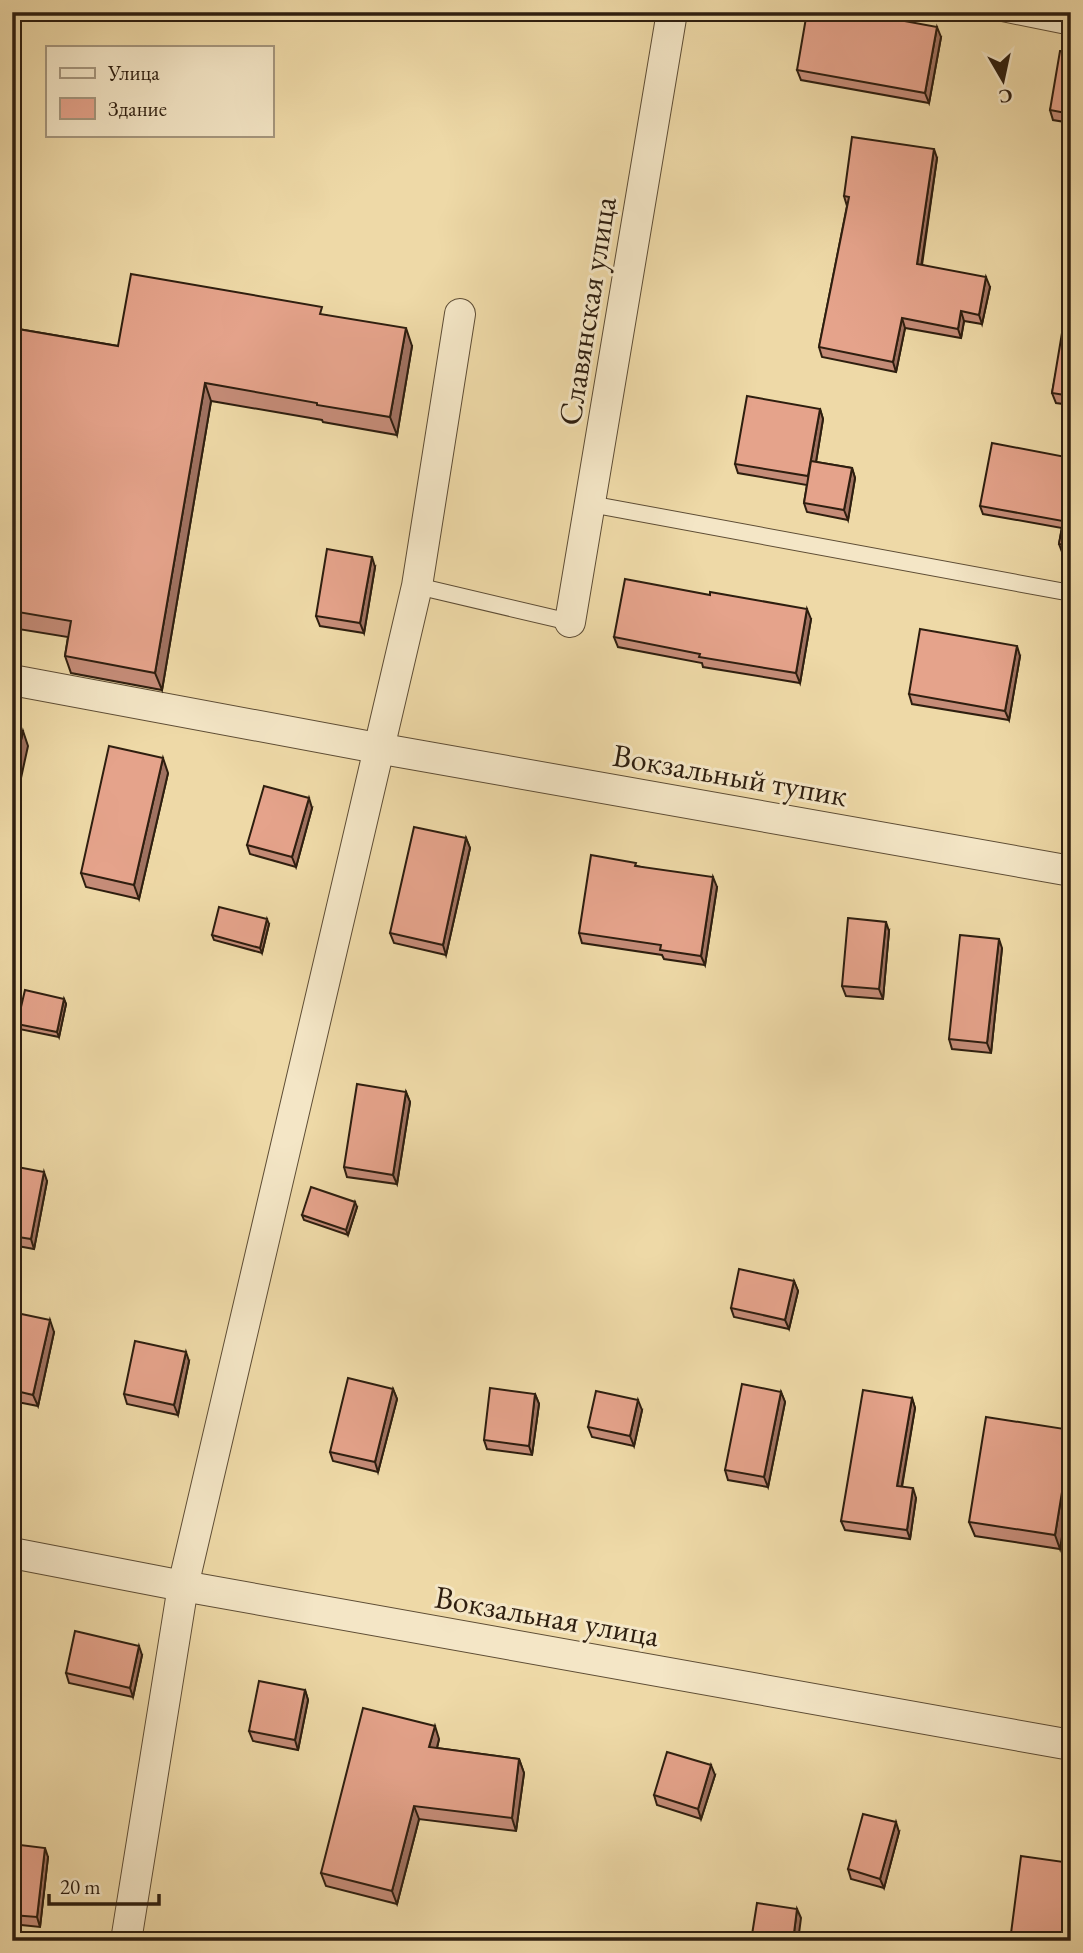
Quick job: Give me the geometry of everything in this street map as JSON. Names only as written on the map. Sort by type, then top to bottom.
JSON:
[{"type":"street","name":"Славянская улица","points":[[570,622],[672,12]]},
{"type":"street","points":[[126,1941],[183,1586],[417,586],[460,314]]},
{"type":"street","name":"Вокзальный тупик","points":[[12,680],[377,748],[1071,871]]},
{"type":"street","name":"Вокзальная улица","points":[[12,1553],[1071,1745]]},
{"type":"lane","points":[[998,12],[1071,27]]},
{"type":"lane","points":[[590,504],[1071,593]]},
{"type":"lane","points":[[417,586],[570,622]]},
{"type":"building","points":[[807,12],[856,12],[937,27],[925,93],[797,70]]},
{"type":"building","points":[[1060,51],[1071,52],[1071,114],[1050,110]]},
{"type":"building","points":[[852,137],[934,149],[917,264],[986,277],[979,315],[961,311],[958,329],[902,318],[893,362],[819,347],[849,197],[844,196]]},
{"type":"building","points":[[131,274],[322,307],[320,314],[406,328],[390,417],[205,383],[155,673],[65,656],[71,621],[12,611],[12,328],[118,346]]},
{"type":"building","points":[[1068,297],[1071,297],[1071,396],[1052,393]]},
{"type":"building","points":[[747,396],[820,409],[808,476],[735,464]]},
{"type":"building","points":[[992,443],[1071,458],[1071,480],[1065,509],[1066,506],[1071,507],[1071,546],[1059,544],[1063,521],[980,506]]},
{"type":"building","points":[[811,461],[852,468],[844,510],[804,503]]},
{"type":"building","points":[[327,549],[372,557],[360,623],[316,616]]},
{"type":"building","points":[[625,579],[807,609],[796,673],[699,657],[700,654],[614,637]]},
{"type":"building","points":[[920,629],[1017,646],[1005,711],[909,694]]},
{"type":"building","points":[[12,729],[23,731],[12,781]]},
{"type":"building","points":[[109,746],[163,758],[134,885],[81,873]]},
{"type":"building","points":[[264,786],[309,798],[292,857],[247,845]]},
{"type":"building","points":[[414,827],[466,838],[443,945],[390,933]]},
{"type":"building","points":[[591,855],[636,863],[635,866],[713,877],[701,956],[660,950],[661,945],[579,933]]},
{"type":"building","points":[[219,907],[267,919],[260,948],[212,935]]},
{"type":"building","points":[[848,918],[886,922],[879,989],[842,986]]},
{"type":"building","points":[[960,935],[999,939],[987,1043],[949,1039]]},
{"type":"building","points":[[25,990],[64,999],[57,1032],[17,1024]]},
{"type":"building","points":[[357,1084],[406,1092],[393,1175],[344,1167]]},
{"type":"building","points":[[12,1166],[44,1172],[31,1239],[12,1236]]},
{"type":"building","points":[[311,1187],[355,1202],[346,1230],[302,1215]]},
{"type":"building","points":[[739,1269],[794,1281],[785,1320],[731,1308]]},
{"type":"building","points":[[12,1312],[50,1320],[33,1395],[12,1390]]},
{"type":"building","points":[[135,1341],[186,1352],[174,1405],[124,1394]]},
{"type":"building","points":[[348,1378],[393,1389],[375,1462],[330,1452]]},
{"type":"building","points":[[742,1384],[781,1392],[764,1477],[725,1470]]},
{"type":"building","points":[[490,1388],[535,1394],[529,1446],[484,1440]]},
{"type":"building","points":[[863,1390],[912,1398],[897,1486],[913,1488],[907,1530],[841,1521]]},
{"type":"building","points":[[596,1391],[638,1400],[630,1436],[588,1427]]},
{"type":"building","points":[[986,1417],[1071,1430],[1055,1535],[969,1522]]},
{"type":"building","points":[[75,1631],[139,1646],[130,1688],[66,1673]]},
{"type":"building","points":[[259,1681],[305,1690],[295,1740],[249,1731]]},
{"type":"building","points":[[363,1708],[435,1726],[429,1747],[519,1759],[512,1818],[414,1806],[392,1891],[321,1873]]},
{"type":"building","points":[[667,1752],[711,1765],[698,1809],[654,1795]]},
{"type":"building","points":[[863,1814],[896,1822],[880,1879],[848,1869]]},
{"type":"building","points":[[12,1844],[45,1848],[37,1917],[12,1915]]},
{"type":"building","points":[[1021,1856],[1071,1863],[1062,1941],[1010,1941]]},
{"type":"building","points":[[757,1903],[797,1909],[793,1941],[751,1941]]}]
